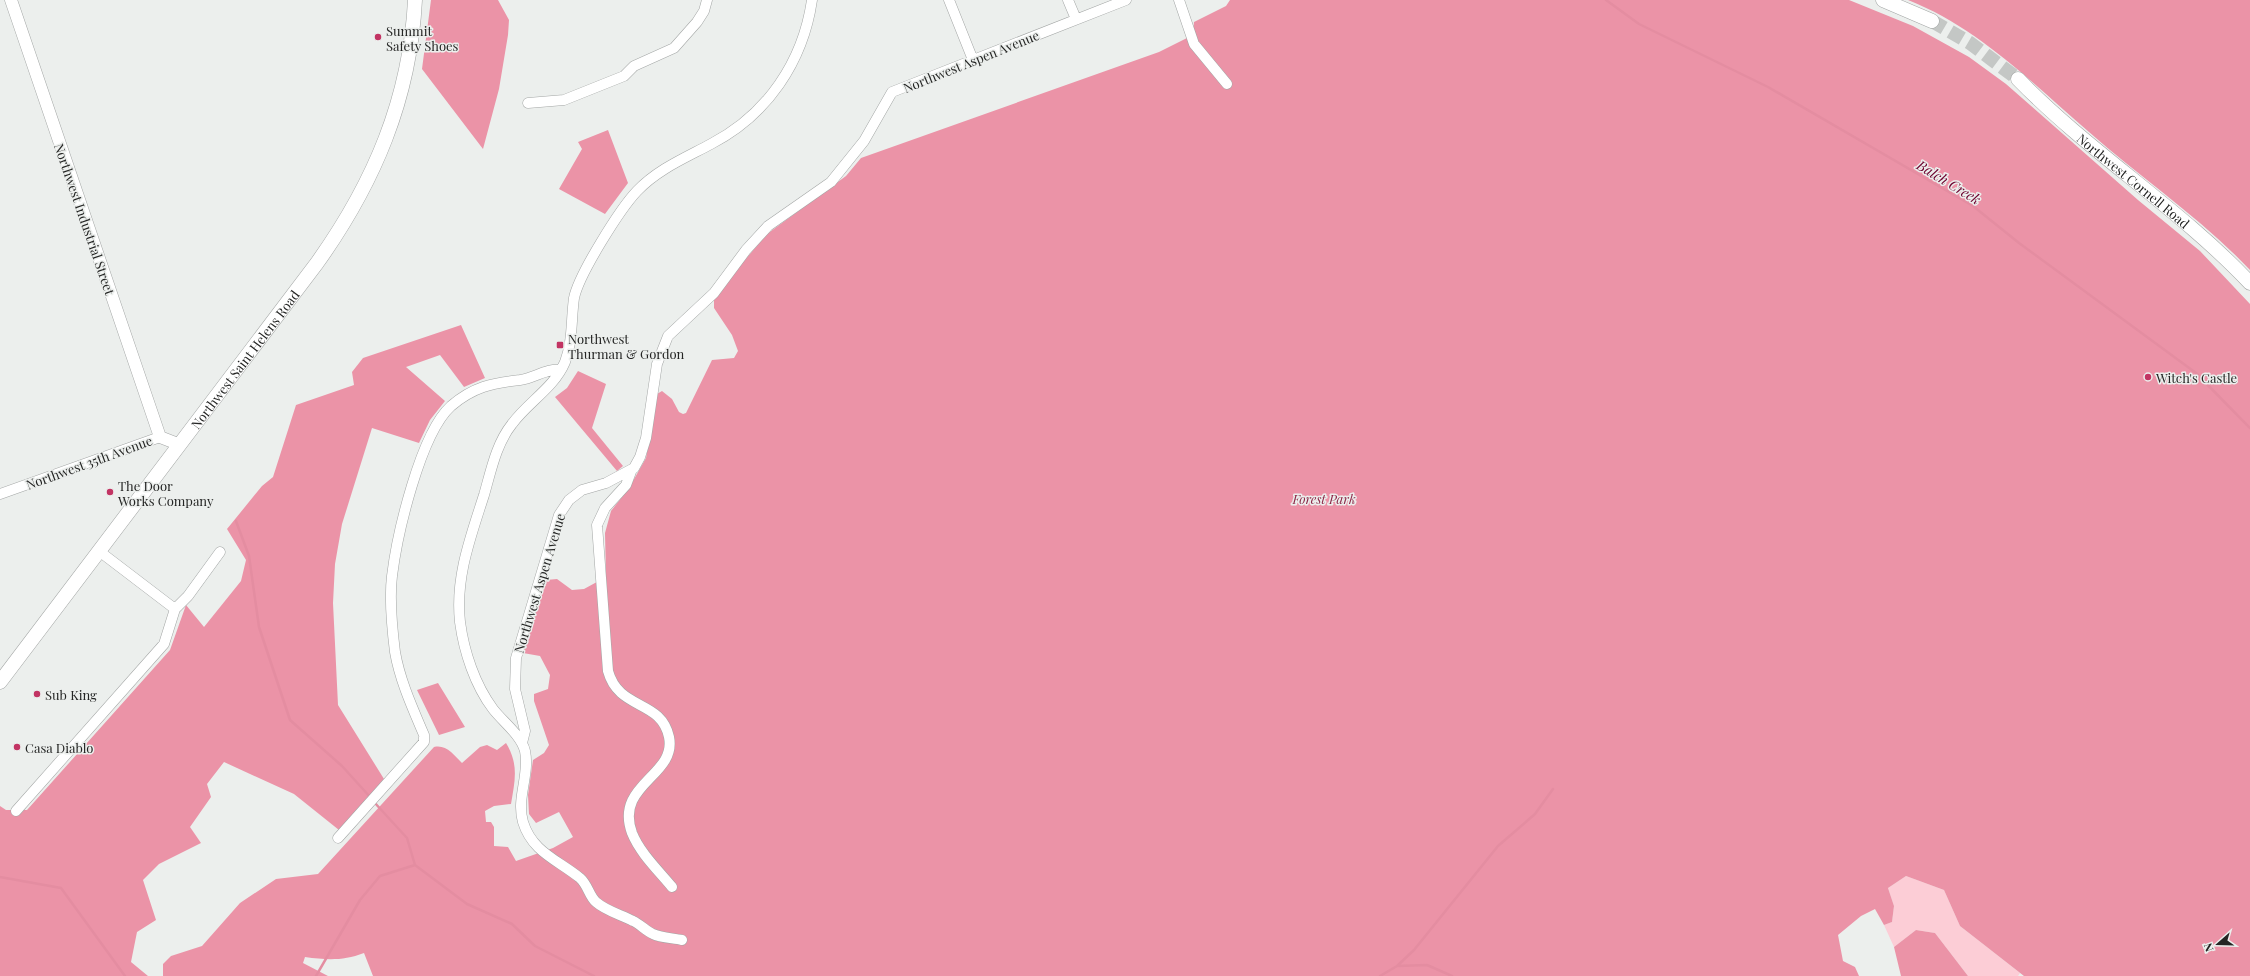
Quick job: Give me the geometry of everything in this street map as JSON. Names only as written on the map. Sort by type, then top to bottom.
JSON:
[{"type":"main road","name":"Northwest Saint Helens Road","points":[[0,682],[316,262],[359,198],[381,151],[398,102],[406,70],[415,0]]},
{"type":"main road","points":[[1884,0],[1932,21]]},
{"type":"main road","name":"Northwest Cornell Road","points":[[2021,83],[2076,132],[2211,243],[2250,283]]},
{"type":"street","name":"Northwest Industrial Street","points":[[11,0],[160,437]]},
{"type":"street","points":[[528,103],[564,100],[624,76],[634,66],[674,48],[697,22],[704,10],[707,0]]},
{"type":"street","points":[[682,940],[654,934],[635,922],[597,903],[582,879],[546,856],[534,843],[526,831],[521,810],[521,796],[526,764],[522,743],[488,701],[473,671],[460,622],[460,584],[466,550],[500,444],[510,426],[527,406],[552,383],[561,370],[569,348],[576,290],[620,213],[636,192],[657,173],[729,134],[760,109],[791,67],[804,36],[812,0]]},
{"type":"street","points":[[949,0],[973,60]]},
{"type":"street","points":[[1068,0],[1076,19]]},
{"type":"street","name":"Northwest Aspen Avenue","points":[[522,743],[525,731],[515,689],[516,658],[559,515],[569,500],[582,490],[606,483],[632,469],[638,461],[644,445],[656,364],[668,336],[714,293],[746,250],[768,226],[831,182],[864,142],[892,92],[1126,0]]},
{"type":"street","points":[[1181,4],[1194,44],[1227,84]]},
{"type":"street","points":[[338,838],[411,757],[424,740],[405,688],[395,652],[392,609],[392,578],[399,535],[427,444],[444,413],[476,390],[494,382],[527,378],[547,370],[561,370]]},
{"type":"street","name":"Northwest 35th Avenue","points":[[0,494],[160,437],[178,444]]},
{"type":"street","points":[[632,469],[626,485],[605,508],[597,525],[608,671],[610,681],[621,695],[651,710],[659,716],[669,738],[666,760],[655,774],[638,788],[631,805],[630,817],[632,832],[641,848],[672,887]]},
{"type":"street","points":[[98,551],[175,609]]},
{"type":"street","points":[[16,811],[164,644],[175,609],[188,596],[220,552]]},
{"type":"shaded area","points":[[1906,876],[1944,890],[1960,926],[2020,973],[2018,976],[1968,976],[1935,933],[1916,930],[1894,947],[1884,925],[1892,922],[1894,906],[1888,888]]},
{"type":"green space","points":[[431,0],[498,0],[509,20],[499,89],[483,149],[422,69]]},
{"type":"green space","name":"Forest Park","points":[[1230,0],[1849,0],[1913,26],[1969,57],[2006,84],[2138,200],[2200,251],[2250,304],[2250,976],[2024,976],[1960,926],[1944,890],[1906,876],[1888,888],[1894,906],[1892,922],[1884,925],[1875,909],[1861,916],[1838,935],[1843,961],[1855,967],[1859,976],[373,976],[364,953],[356,956],[335,959],[305,957],[303,963],[328,976],[163,976],[163,964],[171,956],[202,946],[240,903],[276,879],[318,874],[434,747],[438,746],[446,749],[462,763],[480,747],[487,745],[497,750],[506,743],[513,758],[515,773],[511,804],[494,806],[485,811],[486,822],[491,822],[494,827],[494,846],[508,847],[516,861],[553,848],[573,837],[559,812],[536,823],[529,814],[528,795],[533,760],[544,753],[549,745],[534,701],[534,694],[548,689],[550,675],[540,656],[523,653],[546,580],[557,579],[572,590],[584,589],[606,577],[605,533],[611,511],[629,488],[646,458],[657,394],[662,391],[672,399],[679,412],[683,414],[686,413],[712,360],[734,358],[738,351],[732,335],[714,308],[714,296],[767,234],[846,176],[861,158],[1159,52],[1193,35],[1194,22],[1226,6]]},
{"type":"green space","points":[[1908,0],[2250,0],[2250,270],[2212,233],[2109,149],[2004,58],[1958,26],[1934,12]]},
{"type":"green space","points":[[608,130],[628,183],[605,214],[559,189],[582,149],[578,142]]},
{"type":"green space","points":[[461,325],[485,378],[464,387],[440,355],[406,367],[445,401],[430,420],[419,443],[372,428],[342,524],[335,564],[333,603],[338,705],[384,779],[339,830],[294,794],[224,762],[207,784],[211,797],[190,827],[201,843],[159,864],[143,880],[156,920],[137,932],[131,962],[148,976],[0,976],[0,806],[6,810],[27,810],[170,650],[186,605],[204,627],[241,581],[246,560],[227,529],[262,486],[273,477],[296,405],[354,385],[352,372],[363,358]]},
{"type":"green space","points":[[578,371],[606,384],[592,428],[623,466],[617,471],[555,397],[567,388]]},
{"type":"green space","points":[[438,683],[465,727],[439,735],[417,690]]},
{"type":"green space","points":[[1916,930],[1935,933],[1968,976],[1901,976],[1894,947]]},
{"type":"waterway","name":"Balch Creek","points":[[1606,0],[1639,24],[1768,87],[1973,206],[2019,243],[2196,373],[2250,428]]},
{"type":"waterway","points":[[236,521],[249,556],[259,627],[290,720],[342,766],[371,798]]},
{"type":"waterway","points":[[1380,976],[1397,966],[1414,950],[1498,846],[1535,814],[1553,789]]},
{"type":"waterway","points":[[374,802],[407,838],[415,865],[467,904],[512,924],[535,946],[594,976]]},
{"type":"waterway","points":[[316,976],[360,900],[380,876],[415,865]]},
{"type":"waterway","points":[[0,877],[61,888],[125,976]]},
{"type":"waterway","points":[[1397,966],[1427,965],[1452,976]]},
{"type":"tunnel","points":[[1932,21],[1970,43],[2018,79]]},
{"type":"place","name":"Summit Safety Shoes","points":[[378,37]]},
{"type":"place","name":"Northwest Thurman & Gordon","points":[[560,345]]},
{"type":"place","name":"Witch's Castle","points":[[2148,377]]},
{"type":"place","name":"The Door Works Company","points":[[110,492]]},
{"type":"place","name":"Sub King","points":[[37,694]]},
{"type":"place","name":"Casa Diablo","points":[[17,747]]}]
